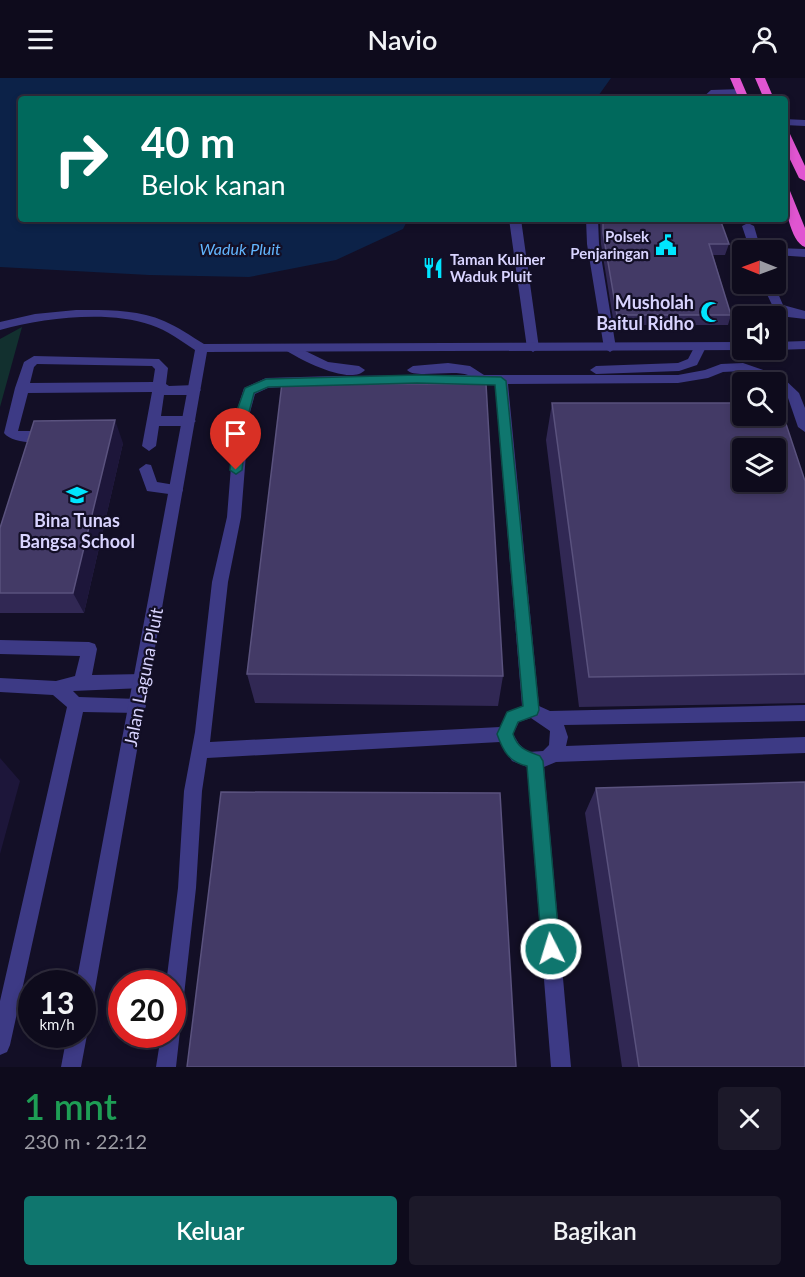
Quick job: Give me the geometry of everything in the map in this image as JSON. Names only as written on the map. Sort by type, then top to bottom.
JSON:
[{"type":"highway","points":[[735,78],[743,96]]},
{"type":"highway","points":[[760,78],[768,96]]},
{"type":"highway","points":[[788,142],[805,177]]},
{"type":"highway","points":[[788,201],[805,243]]},
{"type":"street","points":[[708,96],[711,93],[743,96]]},
{"type":"street","points":[[788,122],[805,123]]},
{"type":"street","points":[[515,222],[533,348]]},
{"type":"street","points":[[592,222],[593,244],[610,348]]},
{"type":"street","points":[[748,226],[753,240]]},
{"type":"street","points":[[786,252],[805,253]]},
{"type":"street","points":[[772,294],[777,308],[783,313],[805,315]]},
{"type":"street","points":[[0,326],[10,322],[57,317],[131,315],[156,322],[202,348],[732,346]]},
{"type":"street","points":[[786,346],[805,345]]},
{"type":"street","points":[[531,378],[540,370],[554,368],[581,370],[679,367],[693,362],[700,347]]},
{"type":"street","name":"Jalan Laguna Pluit","points":[[89,970],[202,348]]},
{"type":"street","points":[[291,348],[317,364],[343,370],[460,368],[474,371],[481,380]]},
{"type":"street","points":[[60,436],[19,437],[11,433],[28,365],[34,360],[155,362],[162,368],[149,446]]},
{"type":"street","points":[[178,970],[187,888],[193,791],[220,582],[234,516],[242,416],[249,391],[266,383],[501,381],[531,378],[678,379],[708,374],[721,368],[742,367],[776,380],[793,393],[805,427]]},
{"type":"street","points":[[501,381],[531,710]]},
{"type":"street","points":[[21,388],[160,387],[167,391],[195,390]]},
{"type":"street","points":[[153,421],[189,421]]},
{"type":"street","points":[[147,469],[152,487],[176,490]]},
{"type":"street","points":[[0,647],[89,649],[82,682]]},
{"type":"street","points":[[0,685],[56,688],[82,682],[143,681]]},
{"type":"street","points":[[56,688],[76,704],[138,706]]},
{"type":"street","points":[[0,1045],[76,704]]},
{"type":"street","points":[[805,713],[551,718],[531,710],[513,717],[505,734],[510,748],[521,758],[535,761],[554,754],[805,745]]},
{"type":"street","points":[[551,718],[559,729],[560,742],[554,754]]},
{"type":"street","points":[[200,750],[505,734]]},
{"type":"street","points":[[535,761],[561,1067]]},
{"type":"street","points":[[71,1067],[75,1048]]},
{"type":"street","points":[[166,1067],[169,1048]]},
{"type":"green space","points":[[22,327],[0,407],[0,339]]},
{"type":"water","name":"Waduk Pluit","points":[[0,78],[611,78],[598,96],[18,96],[18,222],[406,222],[403,229],[336,260],[249,277],[149,275],[0,267]]},
{"type":"building","points":[[603,222],[721,222],[729,244],[709,244],[731,315],[617,315]]},
{"type":"building","points":[[282,383],[486,384],[503,676],[247,674]]},
{"type":"building","points":[[552,403],[732,403],[732,426],[786,426],[786,424],[805,481],[805,674],[589,677]]},
{"type":"building","points":[[115,420],[73,593],[0,593],[0,528],[34,421]]},
{"type":"building","points":[[805,782],[805,1067],[639,1067],[596,788]]},
{"type":"building","points":[[221,792],[500,793],[516,1067],[187,1067]]},
{"type":"place","name":"Polsek Penjaringan","points":[[666,245]]},
{"type":"place","name":"Taman Kuliner Waduk Pluit","points":[[433,268]]},
{"type":"place","name":"Musholah Baitul Ridho","points":[[711,312]]},
{"type":"place","name":"Bina Tunas Bangsa School","points":[[77,495]]},
{"type":"route","points":[[236,470],[242,416],[249,391],[266,383],[417,379],[501,381],[531,710],[513,717],[505,734],[510,748],[521,758],[535,761],[551,949]]}]
